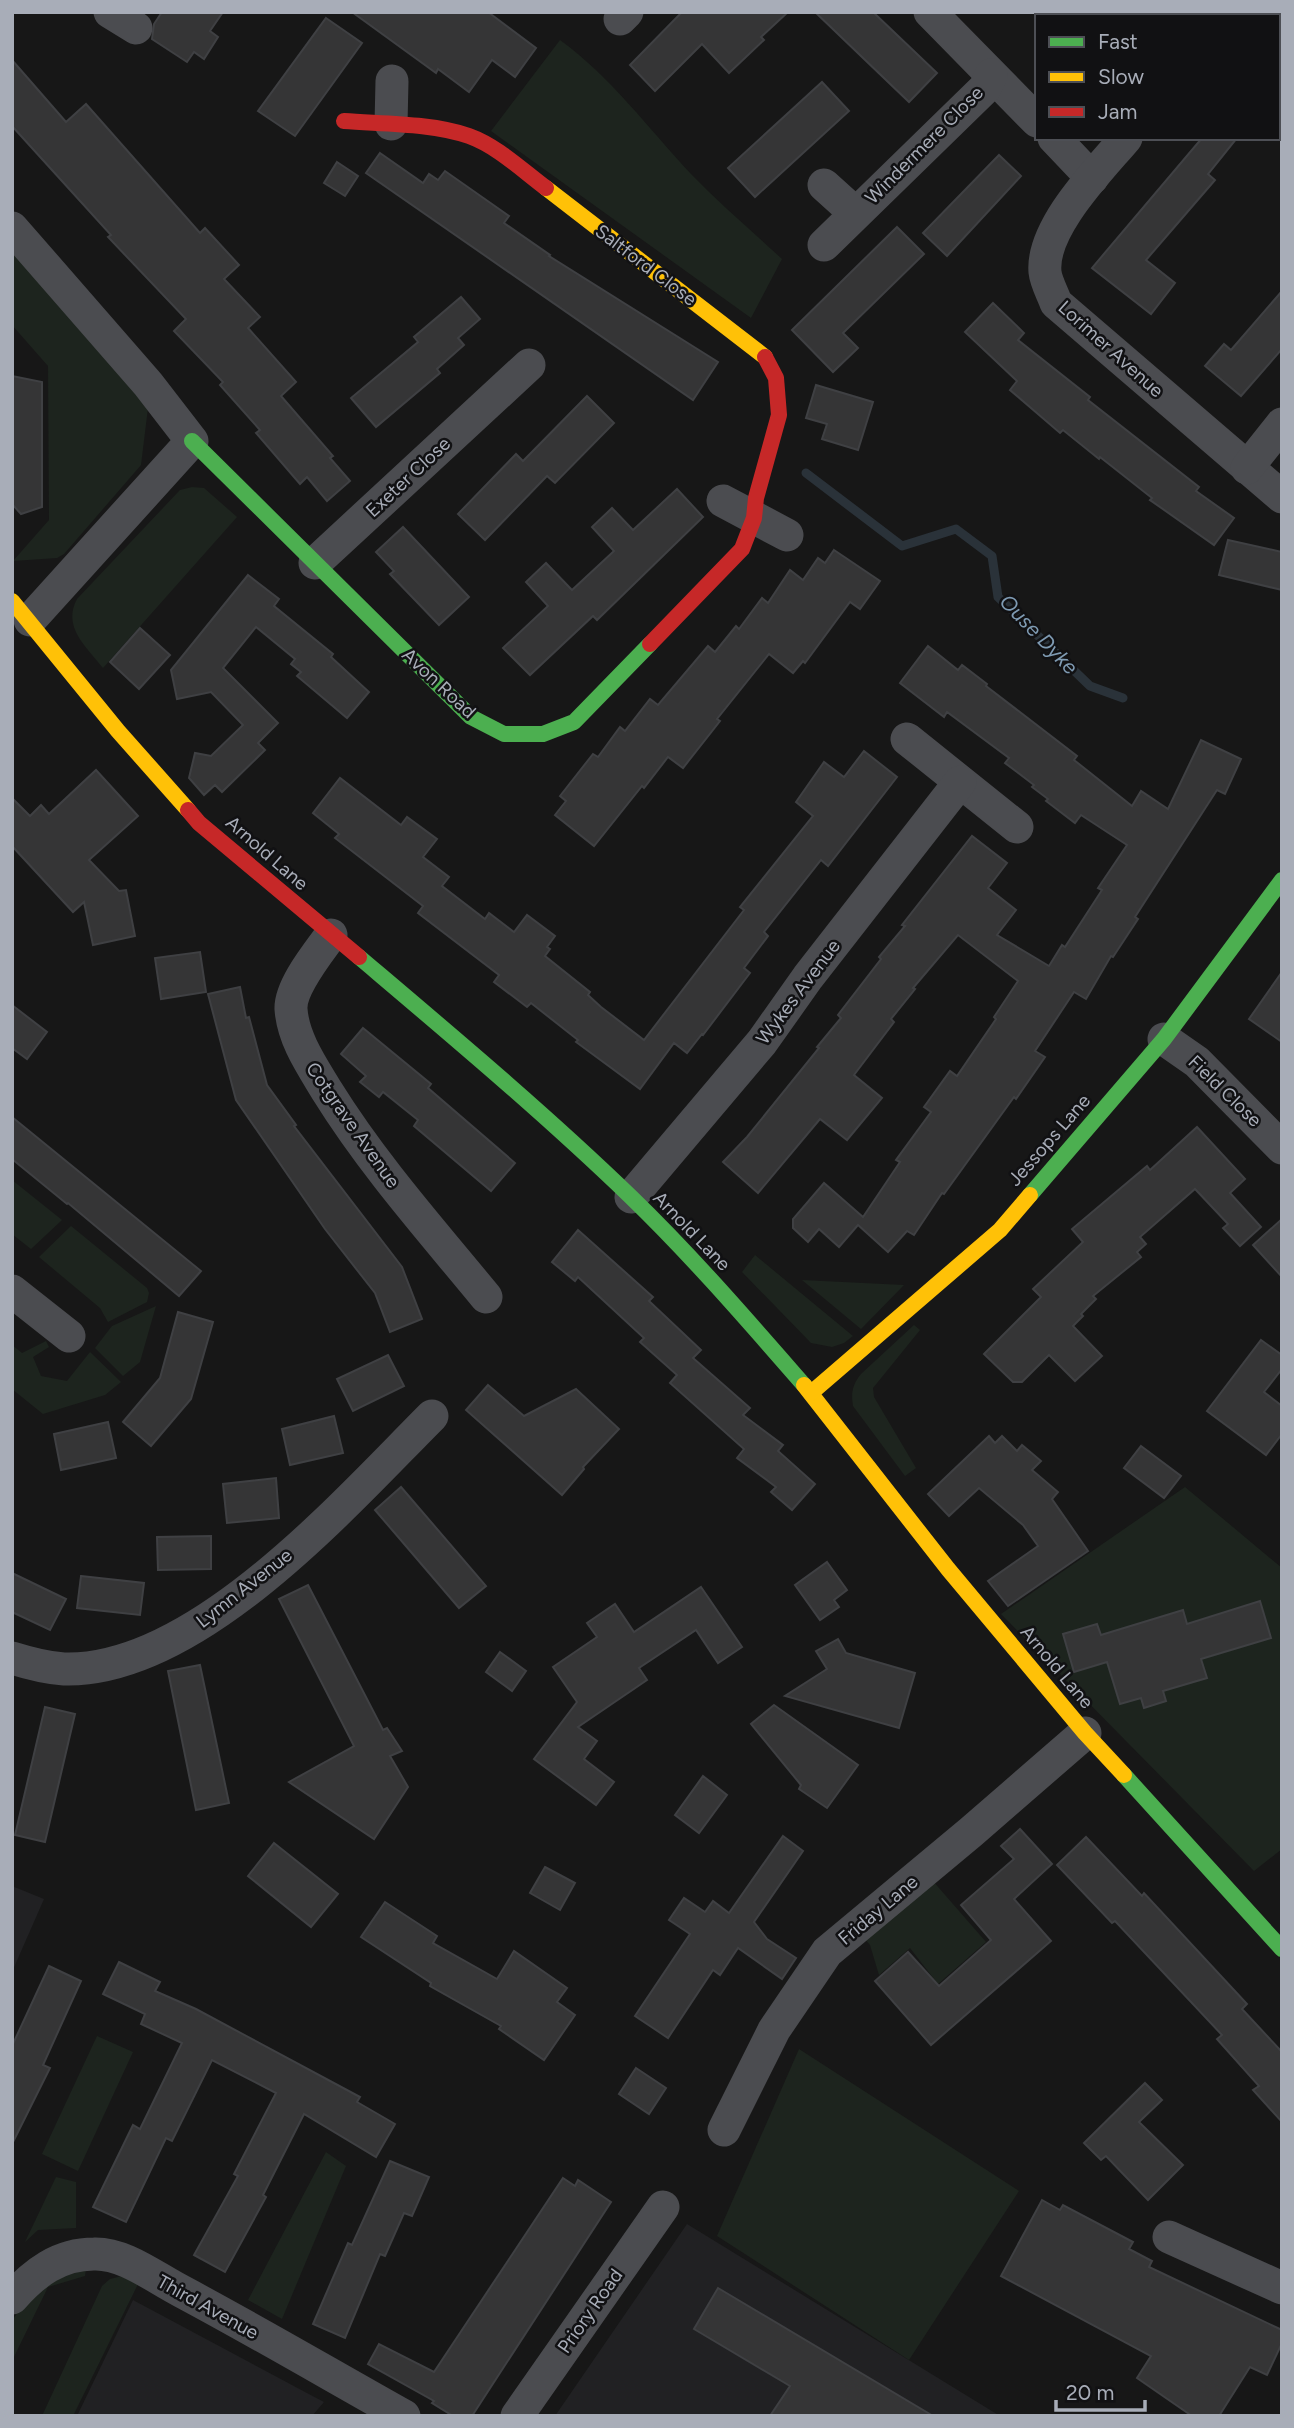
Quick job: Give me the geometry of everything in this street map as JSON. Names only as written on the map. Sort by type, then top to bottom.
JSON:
[{"type":"street","points":[[930,12],[1035,119]]},
{"type":"street","name":"Windermere Close","points":[[824,245],[985,88],[991,75]]},
{"type":"street","points":[[391,124],[392,81]]},
{"type":"street","name":"Saltford Close","points":[[344,121],[440,129],[470,136],[499,152],[764,354],[776,378],[779,415],[755,508]]},
{"type":"street","points":[[1056,140],[1092,178]]},
{"type":"street","name":"Lorimer Avenue","points":[[1124,140],[1056,226],[1046,249],[1045,274],[1056,303],[1282,497]]},
{"type":"street","name":"Windermere Close","points":[[824,185],[855,213]]},
{"type":"street","name":"Avon Road","points":[[12,228],[148,384],[192,441],[471,717],[504,734],[543,734],[574,722],[742,549],[755,508]]},
{"type":"street","name":"Exeter Close","points":[[315,563],[511,401],[529,365]]},
{"type":"street","points":[[1247,468],[1282,425]]},
{"type":"street","points":[[21,611],[192,441]]},
{"type":"street","points":[[723,501],[755,508],[786,535]]},
{"type":"street","name":"Arnold Lane","points":[[21,611],[118,731],[199,823],[460,1042],[631,1197],[732,1303],[811,1393],[948,1569],[1085,1733],[1282,1949]]},
{"type":"street","points":[[907,739],[1017,827]]},
{"type":"street","name":"Wykes Avenue","points":[[631,1197],[762,1042],[808,977],[960,782]]},
{"type":"street","name":"Jessops Lane","points":[[811,1393],[1000,1230],[1164,1039],[1282,880]]},
{"type":"street","name":"Cotgrave Avenue","points":[[331,935],[296,986],[291,1007],[306,1057],[343,1117],[382,1170],[486,1297]]},
{"type":"street","name":"Field Close","points":[[1164,1039],[1197,1062],[1282,1148]]},
{"type":"street","points":[[12,1291],[69,1336]]},
{"type":"street","name":"Lymn Avenue","points":[[12,1658],[64,1669],[109,1664],[147,1652],[188,1631],[253,1587],[326,1522],[432,1416]]},
{"type":"street","name":"Friday Lane","points":[[724,2130],[774,2031],[827,1952],[1085,1733]]},
{"type":"street","name":"Priory Road","points":[[517,2416],[663,2207]]},
{"type":"street","points":[[1169,2237],[1282,2288]]},
{"type":"street","name":"Third Avenue","points":[[12,2298],[32,2276],[53,2263],[83,2254],[96,2253],[118,2257],[404,2416]]},
{"type":"shaded area","points":[[560,40],[596,70],[691,174],[782,259],[751,318],[491,131]]},
{"type":"shaded area","points":[[12,245],[148,408],[141,465],[64,554],[57,558],[13,561],[49,520],[48,366],[12,325]]},
{"type":"shaded area","points":[[204,488],[237,517],[103,668],[83,644],[74,627],[72,618],[77,599],[180,490]]},
{"type":"shaded area","points":[[12,1180],[62,1220],[31,1249],[12,1234]]},
{"type":"shaded area","points":[[71,1226],[147,1288],[147,1302],[108,1322],[100,1308],[39,1257]]},
{"type":"shaded area","points":[[755,1255],[853,1336],[832,1347],[811,1343],[742,1272]]},
{"type":"shaded area","points":[[802,1280],[904,1285],[861,1329]]},
{"type":"shaded area","points":[[156,1306],[140,1362],[123,1376],[95,1348],[112,1326]]},
{"type":"shaded area","points":[[914,1325],[920,1330],[873,1388],[874,1397],[916,1468],[905,1476],[853,1406],[852,1393],[861,1374]]},
{"type":"shaded area","points":[[46,1341],[49,1347],[33,1357],[41,1376],[67,1381],[90,1352],[121,1382],[105,1395],[43,1414],[12,1389],[12,1345],[22,1353]]},
{"type":"shaded area","points":[[1185,1487],[1282,1568],[1282,1849],[1254,1871],[1001,1614]]},
{"type":"shaded area","points":[[932,1880],[986,1942],[938,1984],[910,1948],[879,1975],[870,1945],[864,1938]]},
{"type":"shaded area","points":[[12,1886],[44,1899],[12,1972]]},
{"type":"shaded area","points":[[97,2036],[133,2052],[78,2171],[42,2154]]},
{"type":"shaded area","points":[[799,2049],[1019,2191],[909,2360],[717,2236]]},
{"type":"shaded area","points":[[326,2152],[346,2166],[282,2319],[248,2300]]},
{"type":"shaded area","points":[[56,2177],[76,2182],[76,2228],[38,2230],[25,2242]]},
{"type":"shaded area","points":[[687,2224],[1000,2416],[555,2416]]},
{"type":"shaded area","points":[[86,2269],[85,2276],[48,2287],[12,2361],[12,2321],[34,2287]]},
{"type":"shaded area","points":[[126,2275],[140,2280],[73,2416],[42,2416],[102,2286],[110,2279]]},
{"type":"shaded area","points":[[133,2300],[324,2402],[312,2416],[77,2416]]},
{"type":"building","points":[[162,12],[223,12],[210,31],[218,37],[204,59],[194,52],[187,62],[152,39],[154,24]]},
{"type":"building","points":[[352,12],[488,12],[536,48],[515,77],[492,60],[469,92],[438,69],[436,73]]},
{"type":"building","points":[[682,12],[788,12],[761,37],[764,40],[729,73],[702,44],[655,91],[630,65]]},
{"type":"building","points":[[815,12],[873,12],[937,73],[909,102]]},
{"type":"building","points":[[326,18],[362,43],[295,136],[258,111]]},
{"type":"building","points":[[12,60],[66,122],[86,104],[200,233],[205,228],[239,265],[224,279],[260,317],[248,328],[296,382],[281,396],[333,456],[330,458],[350,481],[327,501],[307,477],[300,484],[256,433],[260,430],[220,385],[223,382],[174,331],[186,319],[108,237],[111,235],[12,126]]},
{"type":"building","points":[[822,82],[849,111],[755,197],[728,168]]},
{"type":"building","points":[[1200,140],[1235,140],[1208,174],[1215,180],[1146,260],[1175,283],[1151,314],[1092,268]]},
{"type":"building","points":[[380,153],[423,183],[429,174],[438,180],[445,171],[509,216],[504,223],[549,256],[718,362],[693,400],[366,173]]},
{"type":"building","points":[[999,155],[1021,176],[947,256],[923,233]]},
{"type":"building","points":[[337,162],[358,176],[345,196],[324,183]]},
{"type":"building","points":[[897,227],[924,254],[843,333],[858,348],[833,372],[792,330]]},
{"type":"building","points":[[1282,291],[1282,349],[1241,396],[1205,366],[1224,344],[1231,350]]},
{"type":"building","points":[[461,297],[480,319],[458,338],[464,345],[437,369],[440,373],[376,427],[351,398],[418,342],[414,337]]},
{"type":"building","points":[[993,303],[1024,333],[1018,340],[1090,397],[1088,400],[1199,487],[1196,491],[1234,518],[1214,545],[1150,500],[1152,498],[1063,430],[1060,433],[1010,390],[1017,381],[965,332]]},
{"type":"building","points":[[12,376],[42,382],[42,507],[21,514],[12,504]]},
{"type":"building","points":[[816,385],[873,402],[858,450],[822,439],[827,424],[806,418]]},
{"type":"building","points":[[587,396],[614,423],[555,483],[547,476],[485,540],[458,514],[516,454],[523,461]]},
{"type":"building","points":[[677,489],[703,517],[597,620],[593,616],[530,675],[503,648],[548,606],[526,582],[546,563],[572,590],[614,551],[592,527],[612,508],[633,530]]},
{"type":"building","points":[[403,527],[469,597],[439,625],[390,574],[394,571],[376,552]]},
{"type":"building","points":[[1228,540],[1282,552],[1282,590],[1219,575]]},
{"type":"building","points":[[834,550],[880,581],[860,609],[850,602],[805,663],[803,661],[793,673],[769,654],[717,719],[720,721],[683,768],[668,757],[594,846],[555,815],[566,801],[560,796],[593,754],[598,757],[620,727],[625,731],[650,699],[658,705],[708,646],[715,652],[736,626],[739,629],[762,598],[768,603],[790,570],[803,580],[818,558],[825,563]]},
{"type":"building","points":[[248,575],[279,599],[274,606],[333,654],[331,657],[369,692],[347,718],[297,676],[301,672],[291,664],[295,659],[256,627],[223,668],[278,723],[258,743],[265,750],[222,792],[215,785],[204,795],[189,778],[195,753],[211,756],[243,725],[211,692],[177,699],[171,670]]},
{"type":"building","points":[[140,628],[170,655],[139,689],[110,662]]},
{"type":"building","points":[[928,646],[958,670],[962,665],[987,684],[986,686],[1077,756],[1074,760],[1132,806],[1141,791],[1168,809],[1201,740],[1241,759],[1225,794],[1217,790],[1086,999],[1074,992],[1035,1051],[1045,1057],[1016,1099],[1014,1097],[944,1194],[942,1193],[914,1235],[907,1231],[888,1252],[858,1225],[839,1247],[819,1229],[808,1242],[793,1228],[793,1219],[824,1183],[863,1217],[900,1162],[896,1160],[931,1112],[924,1107],[950,1071],[957,1076],[1018,981],[958,935],[913,988],[915,989],[891,1019],[894,1022],[854,1075],[882,1098],[847,1140],[820,1119],[758,1193],[723,1162],[747,1137],[819,1048],[817,1047],[841,1018],[838,1015],[881,959],[879,957],[905,926],[902,925],[972,836],[1007,863],[988,888],[1016,910],[997,935],[1049,966],[1062,945],[1065,947],[1102,890],[1098,888],[1127,845],[1081,815],[1075,823],[1046,801],[1048,799],[1032,787],[1034,785],[1005,763],[1009,758],[947,712],[944,717],[900,683]]},
{"type":"building","points":[[864,751],[897,777],[828,866],[821,860],[764,932],[768,936],[744,968],[750,973],[703,1035],[687,1053],[674,1043],[640,1089],[576,1042],[578,1040],[531,1003],[527,1007],[494,982],[499,975],[418,913],[423,906],[335,838],[339,834],[313,813],[340,778],[401,825],[407,817],[437,839],[423,857],[449,877],[442,886],[485,919],[489,913],[514,932],[527,915],[555,936],[547,947],[550,949],[545,956],[590,992],[588,995],[601,1007],[644,1040],[744,910],[740,907],[813,816],[796,802],[824,762],[844,777]]},
{"type":"building","points":[[96,770],[138,816],[89,860],[119,891],[126,890],[135,936],[93,945],[84,902],[73,912],[12,846],[12,798],[30,816],[41,805],[49,814]]},
{"type":"building","points":[[200,952],[206,992],[161,999],[155,958]]},
{"type":"building","points":[[1282,972],[1282,1042],[1249,1019]]},
{"type":"building","points":[[240,987],[246,1018],[249,1017],[267,1085],[296,1125],[294,1126],[402,1267],[422,1319],[390,1332],[375,1293],[325,1229],[236,1100],[208,994]]},
{"type":"building","points":[[12,1005],[47,1032],[27,1059],[12,1048]]},
{"type":"building","points":[[363,1028],[431,1084],[428,1088],[515,1163],[491,1191],[414,1126],[418,1120],[383,1092],[379,1097],[360,1082],[366,1076],[341,1054]]},
{"type":"building","points":[[12,1117],[201,1271],[179,1296],[12,1159]]},
{"type":"building","points":[[1197,1127],[1245,1179],[1230,1193],[1261,1227],[1240,1246],[1223,1228],[1228,1224],[1195,1189],[1140,1237],[1146,1244],[1137,1252],[1141,1257],[1093,1296],[1096,1299],[1073,1326],[1102,1356],[1075,1381],[1049,1355],[1022,1382],[1013,1382],[984,1354],[1041,1297],[1033,1289],[1083,1242],[1072,1229],[1147,1166],[1150,1170]]},
{"type":"building","points":[[1282,1219],[1282,1277],[1253,1245]]},
{"type":"building","points":[[578,1230],[653,1297],[649,1301],[701,1350],[693,1358],[750,1408],[743,1415],[783,1445],[778,1451],[815,1484],[792,1510],[771,1492],[776,1487],[737,1458],[744,1449],[670,1383],[677,1375],[640,1342],[644,1338],[578,1277],[575,1281],[552,1262]]},
{"type":"building","points":[[178,1312],[213,1322],[191,1399],[151,1446],[123,1422],[160,1378]]},
{"type":"building","points":[[1261,1340],[1282,1355],[1282,1369],[1264,1392],[1282,1406],[1282,1434],[1266,1455],[1207,1411]]},
{"type":"building","points":[[388,1355],[404,1386],[353,1411],[337,1379]]},
{"type":"building","points":[[488,1385],[524,1416],[576,1389],[619,1429],[583,1467],[562,1495],[466,1410]]},
{"type":"building","points":[[334,1416],[343,1453],[290,1465],[282,1429]]},
{"type":"building","points":[[108,1422],[116,1458],[61,1470],[54,1434]]},
{"type":"building","points":[[989,1436],[995,1443],[1002,1436],[1017,1451],[1022,1445],[1041,1461],[1032,1470],[1058,1492],[1052,1499],[1088,1551],[1008,1606],[988,1581],[1038,1546],[1023,1525],[979,1488],[949,1516],[928,1494]]},
{"type":"building","points":[[1141,1446],[1181,1476],[1164,1498],[1124,1468]]},
{"type":"building","points":[[276,1478],[279,1518],[227,1523],[223,1484]]},
{"type":"building","points":[[401,1487],[486,1586],[459,1608],[375,1510]]},
{"type":"building","points":[[211,1536],[211,1569],[158,1570],[157,1537]]},
{"type":"building","points":[[827,1562],[847,1590],[834,1600],[839,1607],[820,1620],[795,1585]]},
{"type":"building","points":[[12,1573],[66,1599],[50,1630],[12,1612]]},
{"type":"building","points":[[81,1576],[144,1583],[140,1615],[77,1608]]},
{"type":"building","points":[[308,1585],[383,1730],[387,1728],[402,1751],[390,1756],[408,1787],[374,1839],[289,1782],[354,1746],[279,1599]]},
{"type":"building","points":[[701,1587],[742,1647],[718,1663],[696,1630],[639,1668],[647,1680],[578,1727],[597,1741],[584,1759],[614,1782],[596,1805],[534,1759],[577,1702],[553,1667],[597,1637],[587,1623],[615,1604],[634,1632]]},
{"type":"building","points":[[1260,1601],[1271,1638],[1201,1659],[1207,1678],[1163,1691],[1166,1701],[1144,1708],[1141,1698],[1120,1704],[1107,1662],[1074,1672],[1063,1634],[1097,1624],[1101,1635],[1183,1610],[1187,1624]]},
{"type":"building","points":[[838,1639],[846,1653],[915,1673],[899,1728],[785,1696],[827,1669],[816,1651]]},
{"type":"building","points":[[500,1652],[526,1671],[512,1691],[486,1672]]},
{"type":"building","points":[[200,1665],[229,1803],[196,1810],[168,1671]]},
{"type":"building","points":[[774,1705],[858,1765],[827,1808],[799,1789],[801,1785],[751,1724]]},
{"type":"building","points":[[45,1707],[75,1714],[45,1842],[15,1835]]},
{"type":"building","points":[[703,1776],[727,1795],[699,1833],[675,1815]]},
{"type":"building","points":[[1020,1829],[1052,1864],[1014,1899],[1051,1941],[931,2045],[875,1981],[908,1952],[939,1986],[991,1940],[961,1905],[1014,1859],[1001,1846]]},
{"type":"building","points":[[783,1836],[803,1851],[754,1922],[767,1939],[796,1958],[782,1979],[738,1948],[720,1975],[713,1970],[668,2038],[635,2016],[690,1934],[669,1920],[684,1898],[705,1912],[713,1901],[729,1913]]},
{"type":"building","points":[[1086,1837],[1142,1896],[1144,1893],[1247,2004],[1242,2009],[1282,2052],[1282,2122],[1253,2090],[1259,2086],[1217,2039],[1222,2035],[1115,1921],[1112,1923],[1057,1865]]},
{"type":"building","points":[[274,1843],[338,1894],[311,1927],[248,1876]]},
{"type":"building","points":[[545,1867],[575,1883],[560,1910],[530,1893]]},
{"type":"building","points":[[385,1902],[437,1936],[433,1943],[497,1979],[514,1951],[567,1988],[557,2002],[575,2015],[544,2060],[499,2029],[501,2026],[430,1986],[431,1983],[361,1937]]},
{"type":"building","points":[[119,1962],[160,1982],[155,1991],[196,2009],[360,2097],[357,2102],[395,2124],[376,2157],[304,2114],[263,2195],[266,2197],[225,2272],[194,2255],[238,2176],[234,2174],[276,2093],[212,2060],[172,2141],[166,2138],[126,2222],[93,2207],[133,2125],[140,2129],[182,2043],[141,2024],[145,2014],[103,1994]]},
{"type":"building","points":[[49,1966],[81,1981],[43,2065],[50,2068],[12,2144],[12,2046]]},
{"type":"building","points":[[636,2068],[666,2088],[649,2114],[619,2094]]},
{"type":"building","points":[[1145,2083],[1162,2100],[1139,2122],[1183,2165],[1148,2200],[1106,2156],[1101,2160],[1084,2143]]},
{"type":"building","points":[[390,2161],[429,2177],[412,2216],[404,2213],[385,2256],[380,2254],[345,2338],[313,2324],[348,2243],[352,2245]]},
{"type":"building","points":[[563,2178],[575,2186],[578,2180],[611,2202],[472,2416],[453,2416],[432,2403],[434,2401],[368,2364],[379,2344],[434,2372]]},
{"type":"building","points":[[1042,2200],[1060,2210],[1063,2205],[1133,2242],[1129,2249],[1152,2261],[1149,2267],[1282,2330],[1282,2343],[1267,2375],[1250,2367],[1219,2416],[1192,2416],[1137,2378],[1151,2356],[1001,2276]]},
{"type":"building","points":[[718,2288],[933,2416],[770,2416],[790,2386],[694,2329]]},
{"type":"waterway","name":"Ouse Dyke","points":[[806,473],[902,546],[956,529],[992,556],[998,597],[1090,686],[1123,698]]},
{"type":"traffic: fast","points":[[192,441],[471,717],[504,734],[543,734],[574,722],[650,644]]},
{"type":"traffic: fast","points":[[1030,1195],[1164,1039],[1282,880]]},
{"type":"traffic: fast","points":[[359,957],[531,1105],[654,1219],[804,1385]]},
{"type":"traffic: fast","points":[[1124,1775],[1282,1949]]},
{"type":"traffic: slow","points":[[546,188],[765,357]]},
{"type":"traffic: slow","points":[[12,601],[118,731],[188,810]]},
{"type":"traffic: slow","points":[[811,1393],[1000,1230],[1030,1195]]},
{"type":"traffic: slow","points":[[804,1385],[948,1569],[1085,1733],[1124,1775]]},
{"type":"traffic: jam","points":[[344,121],[423,126],[469,136],[499,152],[546,188]]},
{"type":"traffic: jam","points":[[650,644],[742,549],[754,518],[756,498],[779,415],[776,378],[765,357]]},
{"type":"traffic: jam","points":[[188,810],[199,823],[359,957]]}]
